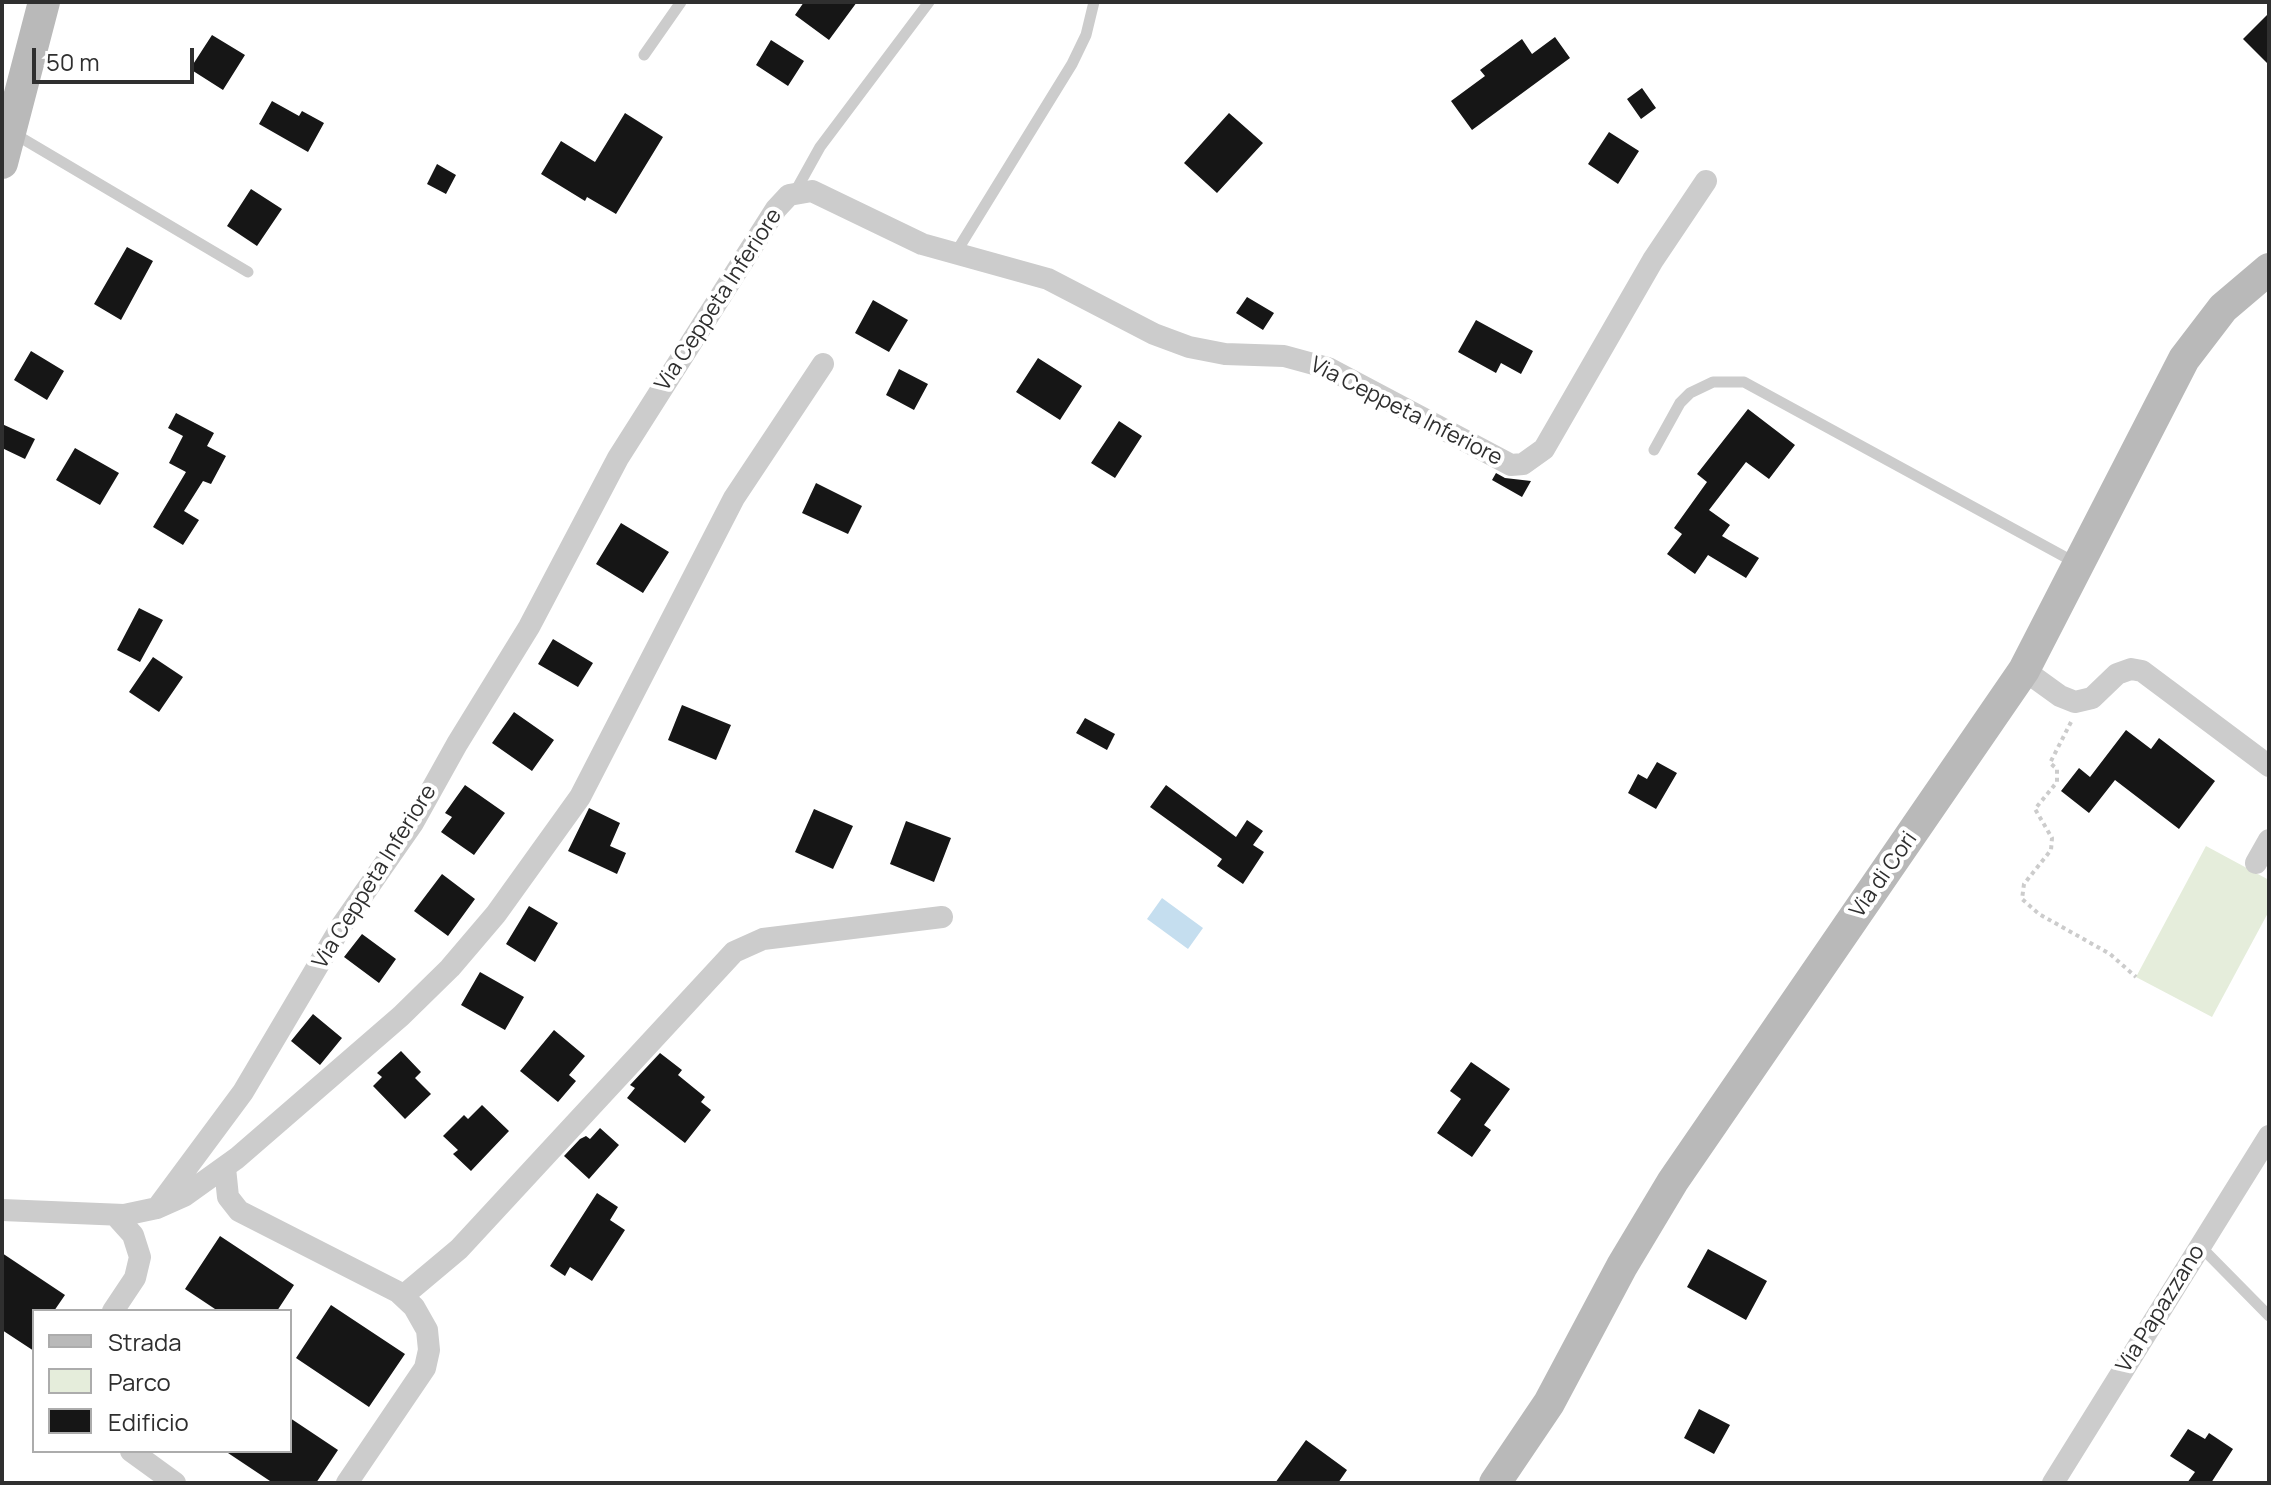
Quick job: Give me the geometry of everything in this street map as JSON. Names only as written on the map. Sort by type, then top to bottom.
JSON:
[{"type":"main road","points":[[2,163],[44,2]]},
{"type":"main road","name":"Via di Cori","points":[[1495,1483],[1549,1403],[1622,1266],[1683,1165],[2024,670],[2184,359],[2223,308],[2269,269]]},
{"type":"street","name":"Via Ceppeta Inferiore","points":[[157,1208],[251,1081],[342,925],[413,823],[450,755],[525,635],[618,458],[776,209],[795,192],[815,192],[908,238],[1058,283],[1154,334],[1189,347],[1217,353],[1284,356],[1317,364],[1500,462],[1517,465],[1544,449],[1648,268],[1706,181]]},
{"type":"street","points":[[2,1210],[115,1215],[157,1208],[184,1196],[225,1168],[434,985],[486,927],[555,836],[600,763],[734,498],[823,364]]},
{"type":"street","points":[[2024,670],[2065,699],[2081,702],[2092,698],[2117,674],[2138,670],[2269,766]]},
{"type":"street","points":[[2256,863],[2269,840]]},
{"type":"street","points":[[403,1296],[459,1249],[734,952],[763,939],[942,917]]},
{"type":"street","name":"Via Papazzano","points":[[2053,1483],[2269,1136]]},
{"type":"street","points":[[225,1168],[228,1197],[239,1211],[403,1296],[419,1314],[427,1330],[427,1361],[347,1483]]},
{"type":"street","points":[[114,1309],[135,1278],[140,1257],[133,1235],[115,1215]]},
{"type":"street","points":[[134,1453],[175,1483]]},
{"type":"lane","points":[[644,55],[681,2]]},
{"type":"lane","points":[[795,192],[820,147],[929,2]]},
{"type":"lane","points":[[955,254],[1072,64],[1086,35],[1094,2]]},
{"type":"lane","points":[[9,131],[248,272]]},
{"type":"lane","points":[[1654,450],[1680,403],[1690,393],[1713,382],[1744,382],[2080,565]]},
{"type":"lane","points":[[2200,1246],[2269,1316]]},
{"type":"path","points":[[2081,702],[2050,763],[2057,769],[2057,782],[2035,809],[2052,838],[2051,850],[2024,884],[2022,899],[2039,914],[2110,954],[2136,977]]},
{"type":"green space","points":[[2206,846],[2269,880],[2269,911],[2212,1017],[2136,977]]},
{"type":"water","points":[[1162,898],[1203,928],[1188,949],[1147,919]]},
{"type":"building","points":[[804,2],[857,2],[829,40],[795,15]]},
{"type":"building","points":[[2269,13],[2269,65],[2243,39]]},
{"type":"building","points":[[212,35],[245,55],[223,90],[190,69]]},
{"type":"building","points":[[1555,37],[1570,58],[1472,130],[1451,101],[1485,76],[1480,70],[1522,39],[1532,54]]},
{"type":"building","points":[[771,40],[804,61],[788,86],[756,65]]},
{"type":"building","points":[[1642,88],[1656,108],[1641,119],[1627,99]]},
{"type":"building","points":[[272,101],[299,116],[302,111],[324,123],[308,152],[259,124]]},
{"type":"building","points":[[625,113],[663,137],[616,214],[587,197],[585,201],[541,174],[561,141],[595,162]]},
{"type":"building","points":[[1229,113],[1263,143],[1217,193],[1184,163]]},
{"type":"building","points":[[1609,132],[1639,151],[1618,184],[1588,164]]},
{"type":"building","points":[[437,164],[456,175],[446,194],[427,184]]},
{"type":"building","points":[[251,189],[282,209],[257,246],[227,226]]},
{"type":"building","points":[[127,247],[153,261],[121,320],[94,304]]},
{"type":"building","points":[[1247,297],[1274,313],[1263,330],[1236,313]]},
{"type":"building","points":[[873,300],[908,320],[889,352],[855,333]]},
{"type":"building","points":[[1476,320],[1533,351],[1521,374],[1501,363],[1496,373],[1458,352]]},
{"type":"building","points":[[31,351],[64,371],[47,400],[14,380]]},
{"type":"building","points":[[1038,358],[1082,386],[1060,420],[1016,392]]},
{"type":"building","points":[[899,369],[928,384],[914,410],[886,395]]},
{"type":"building","points":[[1748,409],[1795,445],[1769,479],[1746,462],[1709,510],[1730,525],[1722,536],[1759,558],[1746,578],[1708,555],[1695,574],[1667,554],[1682,534],[1674,528],[1707,482],[1697,474]]},
{"type":"building","points":[[176,413],[214,433],[207,446],[226,456],[211,484],[203,481],[184,511],[199,520],[183,545],[153,527],[186,472],[169,463],[183,436],[168,428]]},
{"type":"building","points":[[1119,421],[1142,436],[1115,478],[1091,463]]},
{"type":"building","points":[[2,424],[35,439],[25,459],[2,448]]},
{"type":"building","points":[[75,448],[119,473],[100,505],[56,480]]},
{"type":"building","points":[[1496,473],[1505,478],[1531,481],[1522,497],[1492,480]]},
{"type":"building","points":[[816,483],[862,506],[848,534],[802,513]]},
{"type":"building","points":[[621,523],[669,552],[643,593],[596,564]]},
{"type":"building","points":[[139,608],[163,620],[140,662],[117,650]]},
{"type":"building","points":[[553,639],[593,663],[578,687],[538,664]]},
{"type":"building","points":[[153,657],[183,677],[159,712],[129,692]]},
{"type":"building","points":[[682,705],[731,725],[716,760],[668,740]]},
{"type":"building","points":[[514,712],[554,740],[532,771],[492,743]]},
{"type":"building","points":[[1085,718],[1115,734],[1107,750],[1076,733]]},
{"type":"building","points":[[2126,730],[2151,749],[2159,738],[2215,781],[2179,829],[2115,780],[2089,813],[2061,791],[2079,768],[2090,777]]},
{"type":"building","points":[[1657,762],[1677,773],[1656,809],[1628,793],[1638,774],[1647,779]]},
{"type":"building","points":[[465,785],[505,813],[474,855],[441,832],[452,817],[445,813]]},
{"type":"building","points":[[1166,785],[1236,837],[1247,820],[1263,831],[1253,845],[1264,852],[1243,884],[1217,866],[1222,859],[1150,807]]},
{"type":"building","points":[[589,808],[620,823],[610,846],[626,853],[617,874],[568,851]]},
{"type":"building","points":[[814,809],[853,826],[833,869],[795,852]]},
{"type":"building","points":[[906,821],[951,838],[934,882],[890,864]]},
{"type":"building","points":[[442,874],[475,899],[448,936],[414,911]]},
{"type":"building","points":[[529,906],[558,923],[535,962],[506,944]]},
{"type":"building","points":[[362,934],[396,959],[379,983],[344,957]]},
{"type":"building","points":[[480,972],[524,997],[505,1030],[461,1005]]},
{"type":"building","points":[[313,1014],[342,1038],[320,1065],[291,1041]]},
{"type":"building","points":[[554,1030],[585,1056],[569,1075],[576,1081],[558,1102],[520,1071]]},
{"type":"building","points":[[401,1051],[421,1072],[415,1078],[431,1094],[405,1119],[373,1086],[382,1077],[377,1073]]},
{"type":"building","points":[[660,1053],[682,1070],[678,1075],[705,1097],[701,1102],[711,1110],[685,1143],[627,1098],[635,1088],[630,1085]]},
{"type":"building","points":[[1471,1062],[1510,1089],[1484,1125],[1491,1130],[1472,1157],[1437,1133],[1461,1099],[1450,1091]]},
{"type":"building","points":[[482,1105],[509,1131],[471,1171],[453,1154],[458,1150],[443,1136],[464,1115],[468,1119]]},
{"type":"building","points":[[600,1128],[619,1145],[589,1179],[564,1156],[580,1139],[586,1136],[590,1139]]},
{"type":"building","points":[[597,1193],[618,1207],[610,1220],[625,1230],[592,1281],[570,1267],[565,1276],[550,1266]]},
{"type":"building","points":[[220,1236],[294,1285],[278,1309],[215,1309],[185,1289]]},
{"type":"building","points":[[1708,1249],[1767,1281],[1746,1320],[1687,1287]]},
{"type":"building","points":[[2,1253],[65,1295],[55,1309],[32,1309],[32,1350],[2,1330]]},
{"type":"building","points":[[331,1305],[405,1354],[369,1407],[296,1358]]},
{"type":"building","points":[[1699,1409],[1730,1425],[1714,1454],[1684,1438]]},
{"type":"building","points":[[292,1419],[338,1450],[316,1483],[273,1483],[228,1453],[292,1453]]},
{"type":"building","points":[[2188,1429],[2205,1439],[2209,1433],[2233,1449],[2211,1483],[2187,1483],[2195,1472],[2170,1456]]},
{"type":"building","points":[[1306,1440],[1347,1470],[1338,1483],[1275,1483]]}]
